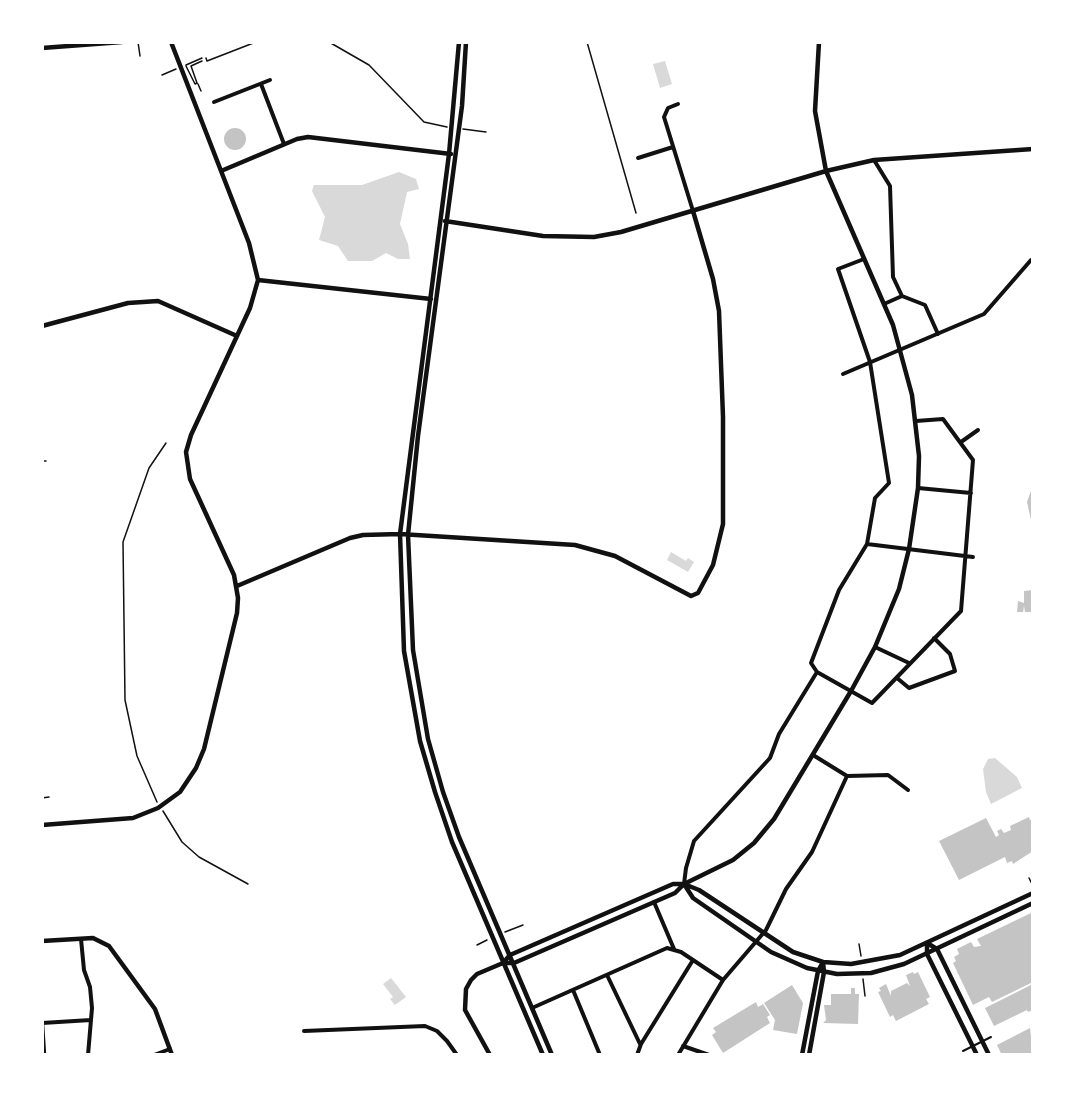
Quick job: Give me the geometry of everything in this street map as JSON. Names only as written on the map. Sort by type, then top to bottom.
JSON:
[{"type":"street","points":[[42,48],[122,42]]},
{"type":"street","points":[[42,825],[124,820],[141,816],[168,802],[185,786],[204,749],[237,613],[237,586],[189,479],[186,458],[189,440],[250,308],[258,280],[253,256],[171,42]]},
{"type":"street","points":[[459,42],[449,154],[428,299],[400,534],[404,651],[420,741],[453,842],[543,1055]]},
{"type":"street","points":[[466,42],[464,91],[408,535],[413,650],[428,739],[459,837],[552,1055]]},
{"type":"street","points":[[490,1055],[465,1010],[464,1000],[471,980],[477,974],[503,963],[514,963],[675,893],[684,884],[733,860],[754,843],[774,819],[875,647],[898,589],[909,549],[918,488],[916,421],[901,350],[884,304],[826,171],[815,111],[819,42]]},
{"type":"street","points":[[214,102],[270,80]]},
{"type":"street","points":[[261,84],[284,144]]},
{"type":"street","points":[[237,586],[350,538],[363,535],[400,534],[575,545],[615,556],[691,596],[698,593],[713,565],[723,524],[723,417],[719,311],[665,111],[678,105]]},
{"type":"street","points":[[221,171],[297,139],[318,138],[456,155]]},
{"type":"street","points":[[638,158],[673,147]]},
{"type":"street","points":[[440,220],[574,238],[610,234],[826,171],[874,160],[1033,149]]},
{"type":"street","points":[[874,160],[890,186],[893,277],[902,296],[926,305],[938,334]]},
{"type":"street","points":[[864,259],[838,269],[870,362],[889,483],[875,498],[867,544],[836,601],[812,663],[817,672],[872,703],[962,611],[970,556],[973,460],[943,419],[916,421]]},
{"type":"street","points":[[843,374],[984,314],[1031,260]]},
{"type":"street","points":[[258,280],[437,300]]},
{"type":"street","points":[[884,304],[902,296]]},
{"type":"street","points":[[42,326],[128,303],[158,301],[237,336]]},
{"type":"street","points":[[961,442],[978,430]]},
{"type":"street","points":[[918,488],[971,493]]},
{"type":"street","points":[[867,544],[970,556]]},
{"type":"street","points":[[897,678],[909,688],[956,671],[950,654],[934,638]]},
{"type":"street","points":[[875,647],[909,663]]},
{"type":"street","points":[[817,672],[779,734],[770,758],[694,842],[684,884],[693,898],[757,943],[790,962],[821,972],[871,973],[890,969],[927,954],[1033,903]]},
{"type":"street","points":[[813,755],[847,776],[888,775],[908,790]]},
{"type":"street","points":[[678,1055],[723,980],[757,943],[786,889],[812,852],[847,776]]},
{"type":"street","points":[[503,963],[510,955],[673,884],[684,884],[699,890],[762,934],[793,952],[823,962],[870,963],[900,955],[1033,893]]},
{"type":"street","points":[[654,902],[674,949]]},
{"type":"street","points":[[604,914],[608,922]]},
{"type":"street","points":[[81,938],[84,970],[90,987],[91,1020],[88,1055]]},
{"type":"street","points":[[42,941],[98,939],[114,950],[155,1009],[171,1052],[154,1055]]},
{"type":"street","points":[[927,943],[937,949],[989,1055]]},
{"type":"street","points":[[927,943],[927,954],[977,1055]]},
{"type":"street","points":[[532,1008],[658,950],[674,949],[723,980]]},
{"type":"street","points":[[637,1055],[640,1044],[693,960]]},
{"type":"street","points":[[802,1055],[823,962]]},
{"type":"street","points":[[809,1055],[821,972]]},
{"type":"street","points":[[607,975],[640,1044]]},
{"type":"street","points":[[573,990],[600,1055]]},
{"type":"street","points":[[44,1055],[42,1024],[91,1020]]},
{"type":"street","points":[[304,1031],[425,1026],[436,1031],[457,1055]]},
{"type":"street","points":[[963,1051],[991,1037]]},
{"type":"street","points":[[683,1046],[709,1055]]},
{"type":"path","points":[[138,42],[140,56]]},
{"type":"path","points":[[206,57],[207,61],[256,42]]},
{"type":"path","points":[[328,42],[361,58],[429,125]]},
{"type":"path","points":[[587,42],[636,213]]},
{"type":"path","points":[[197,82],[195,84],[186,65],[202,60],[191,66],[201,91]]},
{"type":"path","points":[[162,75],[177,69]]},
{"type":"path","points":[[152,792],[137,756],[125,700],[123,542],[150,468],[166,443]]},
{"type":"path","points":[[42,798],[49,797]]},
{"type":"path","points":[[170,823],[182,842],[199,857],[248,884]]},
{"type":"path","points":[[1029,878],[1033,886]]},
{"type":"shaded area","points":[[665,61],[672,84],[660,88],[653,64]]},
{"type":"shaded area","points":[[399,172],[416,179],[419,189],[407,192],[400,224],[408,244],[410,259],[398,259],[386,253],[372,261],[348,261],[338,246],[319,240],[325,217],[312,191],[314,185],[362,185]]},
{"type":"shaded area","points":[[671,552],[686,561],[688,558],[694,562],[688,572],[667,560]]},
{"type":"shaded area","points":[[995,758],[1017,777],[1022,788],[991,804],[986,792],[983,769],[988,759]]},
{"type":"shaded area","points":[[391,978],[406,997],[395,1005],[390,999],[393,997],[383,984]]},
{"type":"building","points":[[231,128],[239,128],[246,135],[246,143],[239,150],[231,150],[224,143],[224,135]]},
{"type":"building","points":[[1033,485],[1033,529],[1027,502]]},
{"type":"building","points":[[1033,590],[1033,612],[1025,612],[1024,606],[1023,612],[1017,612],[1018,601],[1024,603],[1024,591]]},
{"type":"building","points":[[1029,817],[1030,820],[1033,819],[1033,851],[1013,864],[1012,861],[1007,863],[1005,857],[959,880],[939,841],[986,818],[996,837],[999,835],[997,831],[1001,829],[1004,833],[1011,830],[1010,826]]},
{"type":"building","points":[[1033,912],[1033,982],[992,1002],[989,997],[973,1005],[953,963],[956,961],[954,957],[959,954],[957,949],[971,942],[974,947],[981,946],[977,939]]},
{"type":"building","points":[[913,972],[914,974],[918,972],[930,997],[926,999],[929,1004],[896,1021],[893,1015],[890,1017],[878,992],[881,991],[879,988],[886,984],[891,996],[891,991],[907,983],[910,986],[906,975]]},
{"type":"building","points":[[1033,984],[1033,1010],[1028,1012],[1027,1010],[994,1026],[985,1008]]},
{"type":"building","points":[[792,985],[803,1003],[797,1034],[773,1030],[775,1020],[764,1003]]},
{"type":"building","points":[[851,988],[855,988],[855,994],[859,994],[858,1024],[823,1023],[826,1020],[824,1005],[831,1005],[831,994],[851,994]]},
{"type":"building","points":[[756,1002],[758,1007],[763,1004],[770,1015],[767,1017],[770,1023],[723,1053],[712,1035],[716,1032],[713,1028]]},
{"type":"building","points":[[1030,1028],[1033,1054],[1002,1055],[997,1045]]}]
